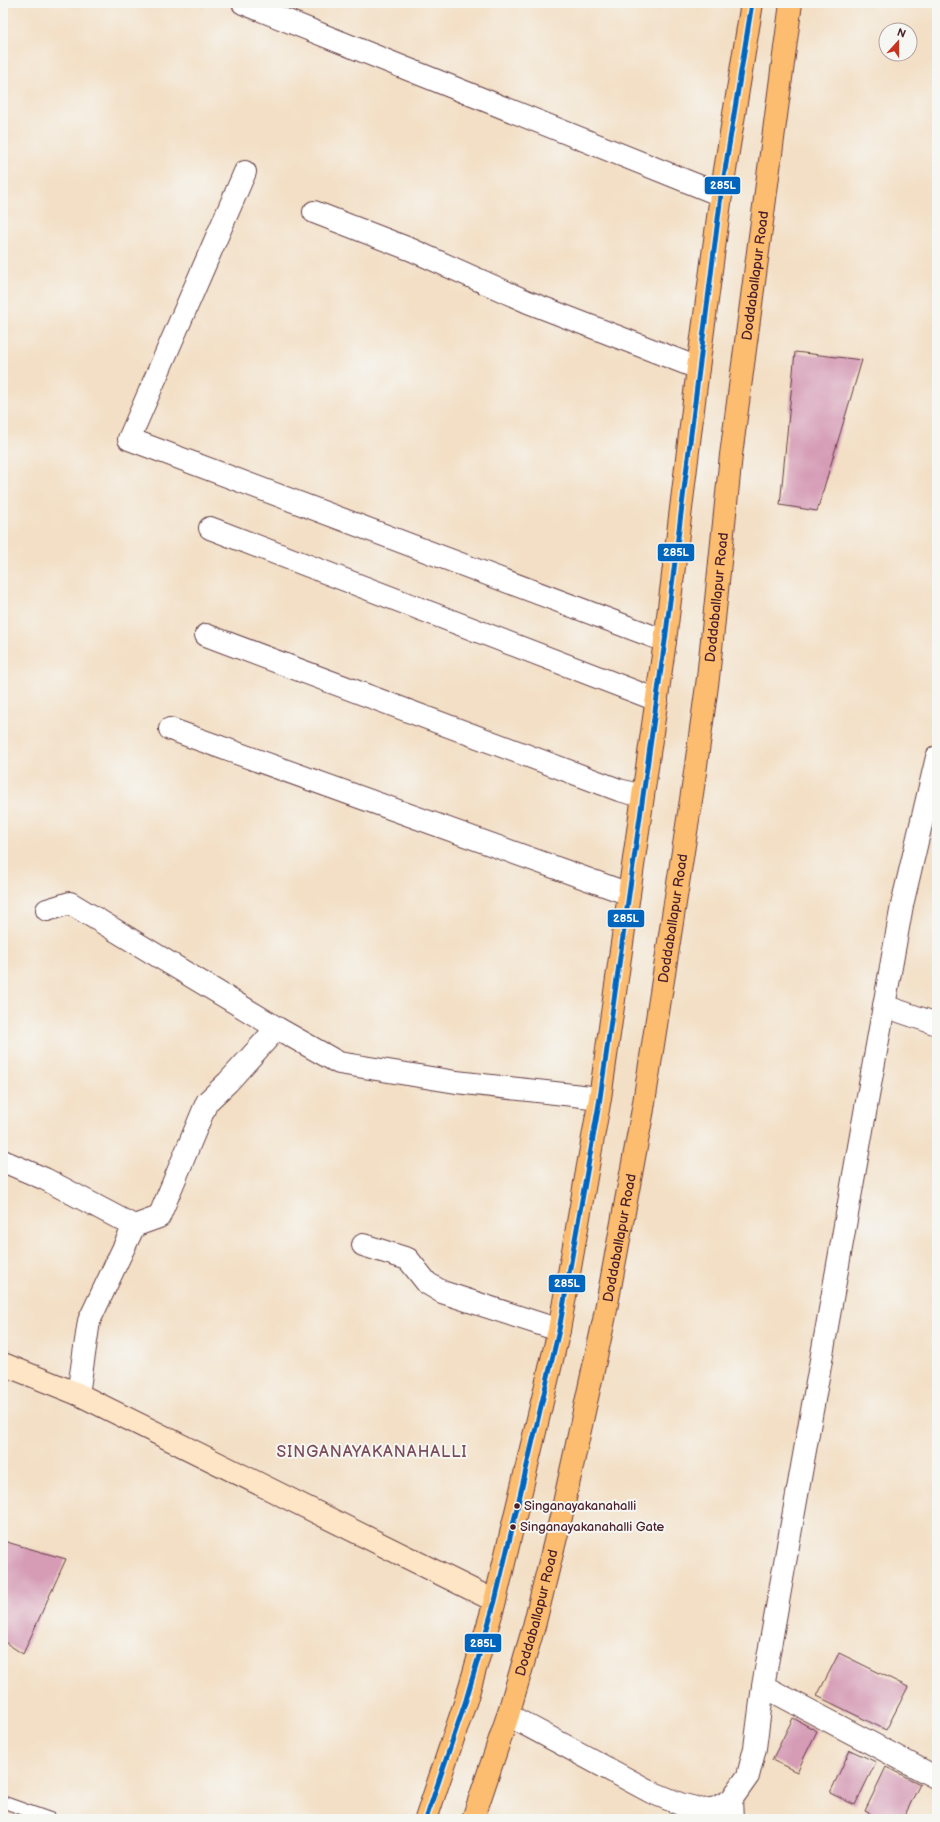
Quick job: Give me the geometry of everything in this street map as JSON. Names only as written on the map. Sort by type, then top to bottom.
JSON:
[{"type":"main road","points":[[426,1819],[466,1700],[496,1601],[559,1330],[600,1098],[665,641],[698,368],[721,195],[752,3]]},
{"type":"main road","name":"Doddaballapur Road","points":[[473,1819],[508,1716],[534,1626],[561,1517],[604,1320],[643,1109],[693,787],[707,686],[731,455],[791,3]]},
{"type":"main road","points":[[3,1364],[78,1394],[496,1601]]},
{"type":"street","points":[[243,3],[721,195]]},
{"type":"street","points":[[245,172],[129,439],[665,641]]},
{"type":"street","points":[[314,212],[412,250],[528,302],[698,368]]},
{"type":"street","points":[[210,528],[657,700]]},
{"type":"street","points":[[206,635],[619,790],[642,796]]},
{"type":"street","points":[[170,729],[629,894]]},
{"type":"street","points":[[508,1716],[651,1792],[680,1804],[703,1810],[716,1808],[731,1810],[748,1776],[755,1748],[764,1686],[902,905],[937,757]]},
{"type":"street","points":[[48,910],[70,903],[277,1028],[339,1063],[456,1082],[600,1098]]},
{"type":"street","points":[[884,1006],[937,1024]]},
{"type":"street","points":[[78,1394],[89,1321],[134,1226],[159,1217],[207,1102],[228,1082],[277,1028]]},
{"type":"street","points":[[3,1161],[45,1179],[134,1226]]},
{"type":"street","points":[[363,1245],[408,1260],[427,1283],[442,1292],[559,1330]]},
{"type":"street","points":[[764,1686],[937,1778]]},
{"type":"lane","points":[[3,1802],[51,1819]]},
{"type":"building","points":[[795,352],[862,360],[817,511],[780,505]]},
{"type":"building","points":[[3,1541],[66,1559],[23,1654],[3,1641]]},
{"type":"building","points":[[839,1653],[908,1687],[886,1730],[817,1696]]},
{"type":"building","points":[[793,1718],[817,1731],[797,1772],[772,1760]]},
{"type":"building","points":[[850,1750],[876,1762],[855,1805],[830,1793]]},
{"type":"building","points":[[886,1767],[920,1784],[903,1819],[881,1819],[865,1811]]},
{"type":"transit line","name":"285L","points":[[426,1819],[466,1700],[495,1601],[559,1330],[600,1098],[665,641],[721,195],[752,3]]},
{"type":"place","name":"Singanayakanahalli","points":[[517,1506]]},
{"type":"place","name":"Singanayakanahalli Gate","points":[[513,1527]]},
{"type":"district","name":"SINGANAYAKANAHALLI","points":[[372,1452]]}]
